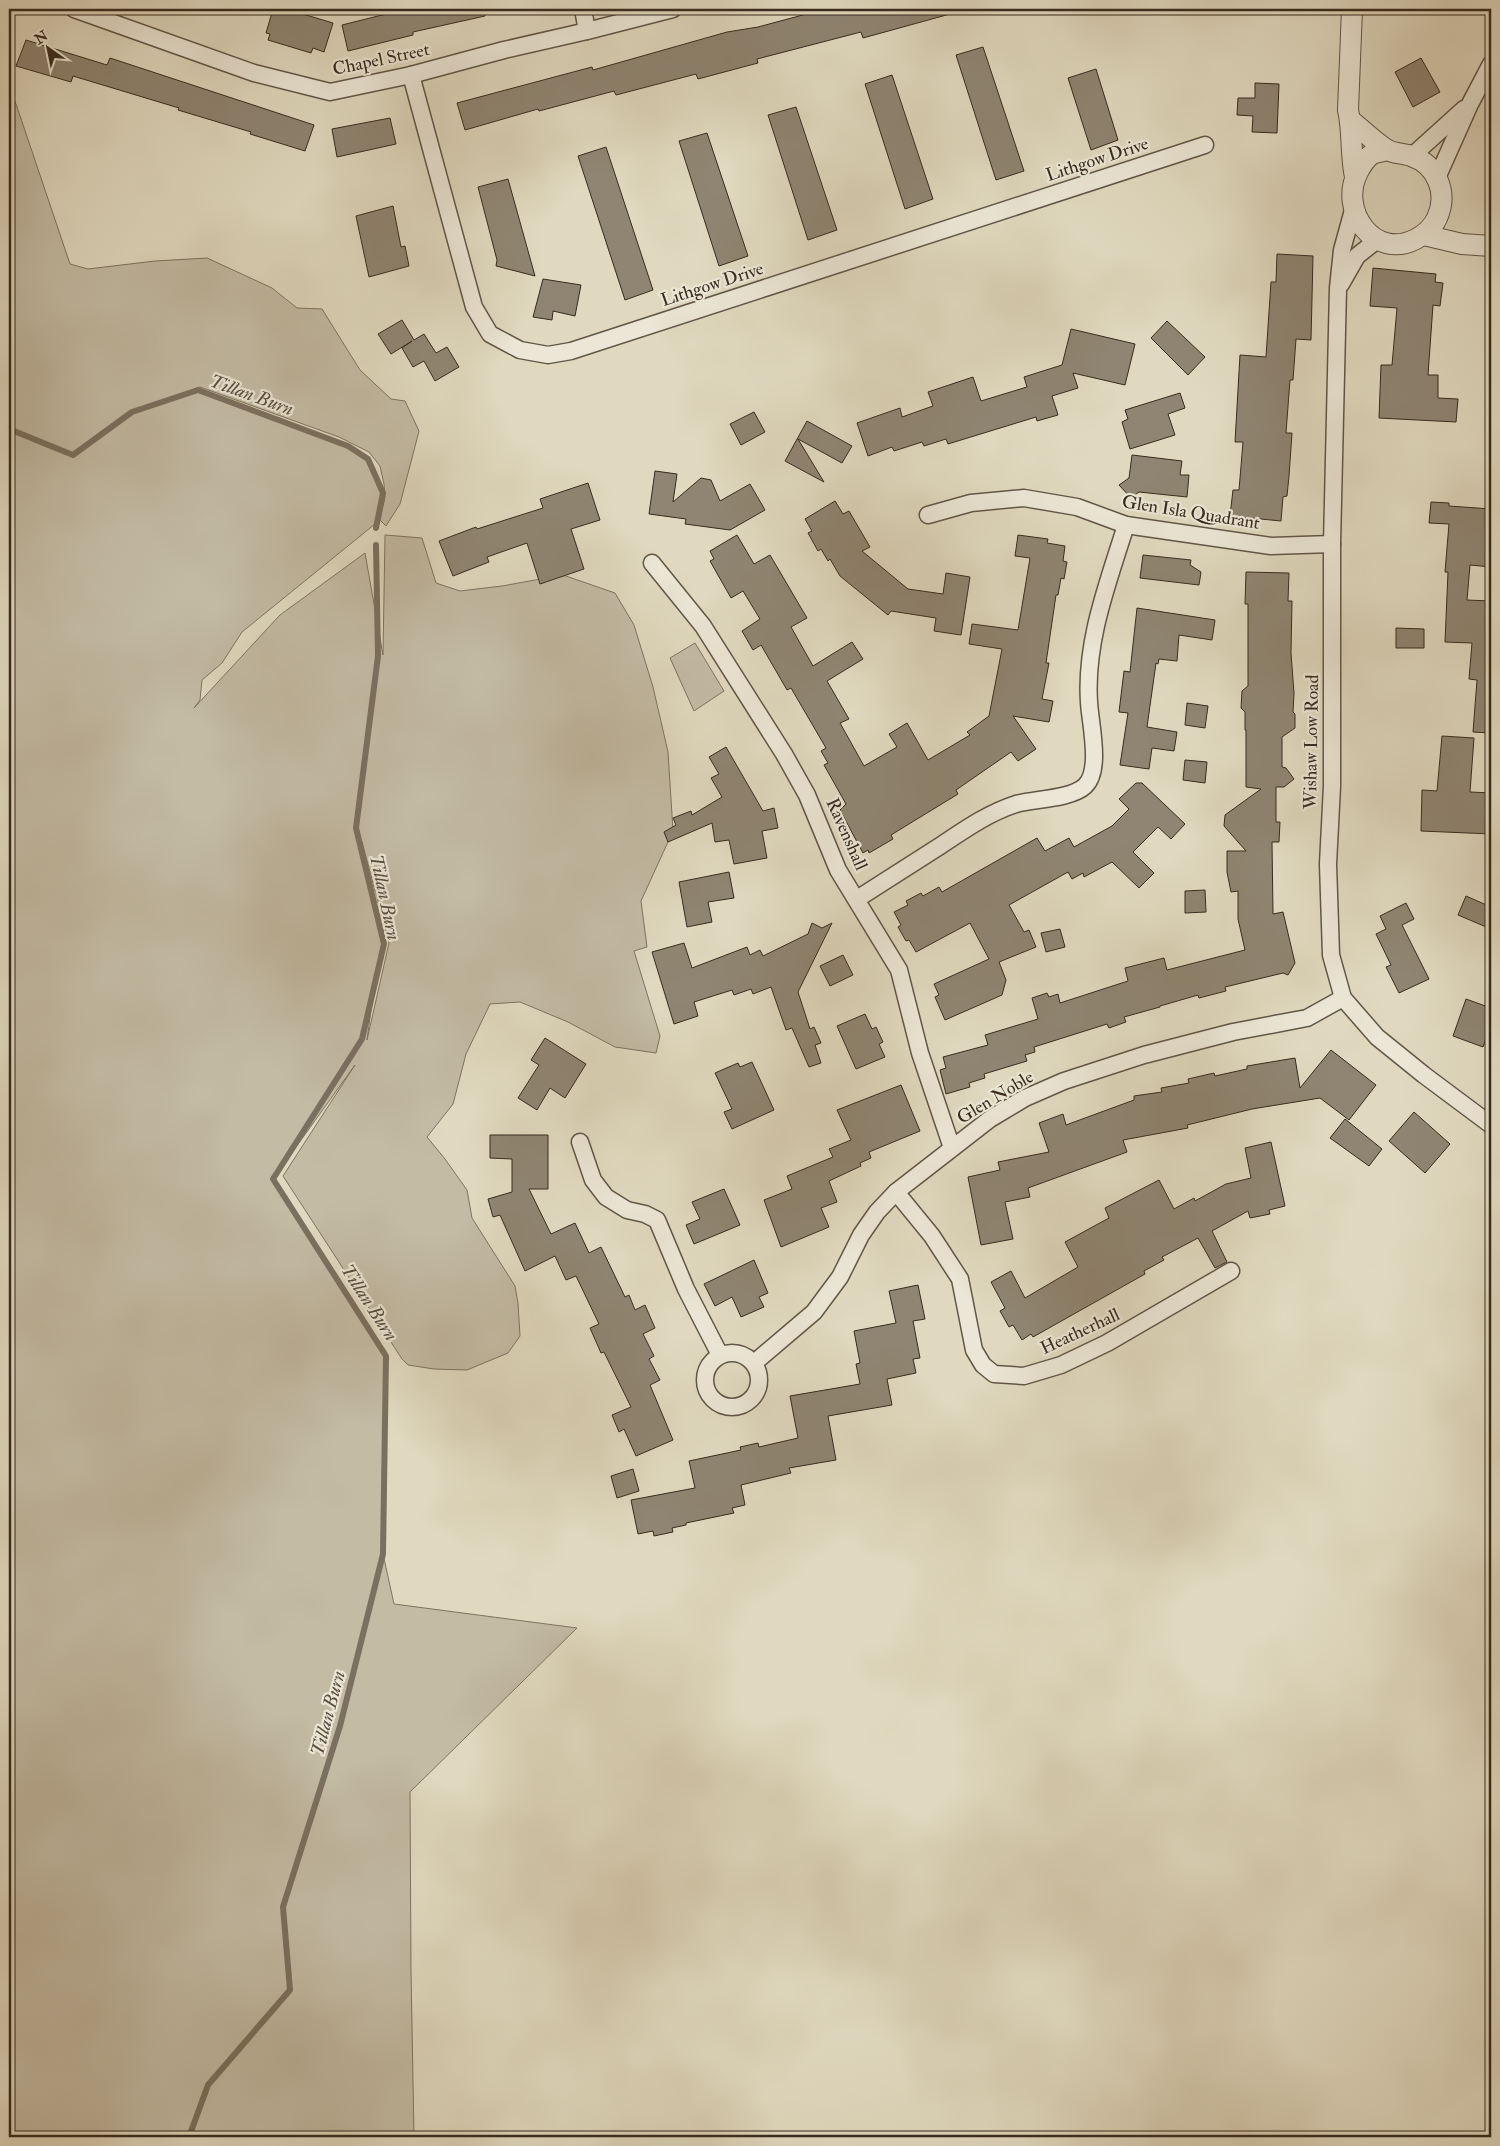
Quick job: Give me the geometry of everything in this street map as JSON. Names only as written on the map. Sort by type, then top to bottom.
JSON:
[{"type":"street","name":"Chapel Street","points":[[74,9],[254,74],[330,92],[411,75],[504,50],[673,9]]},
{"type":"street","points":[[583,9],[587,31]]},
{"type":"street","points":[[1352,9],[1348,110],[1351,157],[1355,177]]},
{"type":"street","points":[[1437,178],[1470,104],[1491,64]]},
{"type":"street","name":"Lithgow Drive","points":[[411,75],[474,308],[490,334],[520,350],[548,355],[571,351],[1205,145]]},
{"type":"street","points":[[1412,156],[1470,104]]},
{"type":"street","points":[[1350,120],[1387,150],[1412,156],[1426,164],[1437,178],[1442,193],[1442,206],[1436,221],[1424,235],[1401,244],[1377,240],[1359,224],[1353,210],[1351,193],[1355,177],[1361,165],[1372,155],[1387,150]]},
{"type":"street","points":[[1442,206],[1462,244]]},
{"type":"street","name":"Wishaw Low Road","points":[[1353,210],[1342,250],[1338,288],[1332,544],[1332,786],[1328,864],[1331,955],[1343,998],[1377,1037],[1491,1125]]},
{"type":"street","points":[[1424,235],[1462,244],[1491,246]]},
{"type":"street","name":"Wishaw Low Road","points":[[1338,288],[1357,256],[1377,240]]},
{"type":"street","name":"Glen Isla Quadrant","points":[[928,515],[971,503],[1024,498],[1077,507],[1126,525],[1271,546],[1332,544]]},
{"type":"street","points":[[857,899],[979,821],[1016,804],[1071,792],[1084,787],[1091,776],[1094,765],[1088,700],[1095,625],[1126,525]]},
{"type":"street","name":"Ravenshall","points":[[652,563],[702,626],[784,754],[807,795],[838,870],[899,970],[920,1053],[952,1148]]},
{"type":"street","name":"Glen Noble","points":[[754,1363],[814,1312],[840,1277],[861,1235],[877,1212],[896,1192],[990,1119],[1025,1098],[1064,1081],[1144,1055],[1233,1032],[1307,1018],[1343,998]]},
{"type":"street","points":[[580,1142],[593,1180],[606,1197],[628,1210],[645,1214],[657,1220],[686,1289],[720,1355]]},
{"type":"street","name":"Heatherhall","points":[[896,1192],[932,1236],[960,1279],[974,1350],[983,1365],[994,1374],[1024,1376],[1061,1365],[1108,1343],[1231,1272]]},
{"type":"street","points":[[738,1353],[754,1363],[758,1371],[760,1380],[754,1397],[739,1407],[721,1405],[708,1394],[705,1385],[707,1368],[720,1355],[738,1353]]},
{"type":"shaded area","points":[[9,91],[16,104],[70,264],[88,269],[155,261],[207,258],[272,288],[297,308],[322,309],[360,370],[391,399],[405,401],[419,431],[400,504],[386,526],[380,520],[385,497],[380,466],[369,452],[339,437],[200,387],[151,405],[198,390],[348,445],[369,460],[382,496],[375,524],[242,632],[222,663],[202,680],[200,700],[194,708],[280,615],[365,553],[383,655],[385,535],[422,538],[436,583],[460,591],[502,586],[563,575],[615,593],[634,625],[653,687],[668,752],[673,831],[641,901],[647,947],[634,951],[660,1036],[656,1053],[615,1047],[568,1022],[520,1002],[490,1004],[466,1054],[453,1104],[427,1137],[467,1190],[472,1218],[515,1286],[520,1336],[508,1353],[467,1370],[434,1369],[408,1365],[402,1359],[283,1176],[355,1065],[273,1179],[386,1356],[383,1554],[394,1604],[577,1628],[410,1792],[414,2136],[9,2137]],"holes":[[[362,842],[389,943],[367,1040],[376,973],[384,944]]]},
{"type":"shaded area","points":[[695,643],[724,691],[694,711],[670,658]]},
{"type":"building","points":[[273,9],[286,9],[333,23],[324,52],[313,48],[311,53],[268,40],[270,34],[266,33]]},
{"type":"building","points":[[406,9],[484,9],[485,16],[413,32],[413,35],[348,51],[342,25]]},
{"type":"building","points":[[825,9],[949,9],[950,14],[863,38],[861,32],[757,59],[758,63],[698,79],[696,74],[616,95],[614,91],[539,111],[538,109],[465,130],[457,103],[592,67],[593,70],[727,32],[758,27]]},
{"type":"building","points":[[26,40],[107,65],[110,58],[314,125],[305,151],[178,110],[179,108],[73,76],[71,82],[16,66]]},
{"type":"building","points":[[983,47],[1024,171],[996,180],[956,55]]},
{"type":"building","points":[[1421,58],[1440,92],[1413,107],[1395,72]]},
{"type":"building","points":[[1096,69],[1118,140],[1091,150],[1068,78]]},
{"type":"building","points":[[892,75],[933,199],[905,209],[865,84]]},
{"type":"building","points":[[1255,83],[1279,84],[1277,133],[1252,132],[1253,116],[1237,115],[1238,98],[1255,98]]},
{"type":"building","points":[[796,107],[837,230],[808,240],[768,115]]},
{"type":"building","points":[[390,118],[396,144],[337,157],[332,129]]},
{"type":"building","points":[[707,133],[748,256],[719,266],[679,141]]},
{"type":"building","points":[[606,147],[653,290],[625,300],[578,156]]},
{"type":"building","points":[[508,179],[535,276],[496,266],[497,260],[478,187]]},
{"type":"building","points":[[393,206],[401,247],[405,246],[409,266],[369,277],[356,216]]},
{"type":"building","points":[[1277,254],[1313,256],[1311,340],[1296,339],[1293,380],[1290,380],[1286,433],[1292,433],[1289,476],[1287,496],[1283,497],[1281,521],[1230,516],[1233,490],[1239,490],[1243,442],[1235,442],[1240,355],[1266,357],[1271,282],[1276,282]]},
{"type":"building","points":[[1373,268],[1436,274],[1435,282],[1443,283],[1440,306],[1433,305],[1428,375],[1438,375],[1438,398],[1458,399],[1456,422],[1379,418],[1381,365],[1392,365],[1397,308],[1370,306]]},
{"type":"building","points":[[543,279],[581,285],[575,316],[553,311],[552,320],[533,317]]},
{"type":"building","points":[[402,320],[414,340],[424,334],[436,353],[447,347],[459,367],[435,381],[424,361],[413,367],[402,348],[412,341],[391,354],[378,334]]},
{"type":"building","points":[[1167,321],[1205,357],[1188,375],[1151,338]]},
{"type":"building","points":[[1071,329],[1135,344],[1125,385],[1073,373],[1078,388],[1052,396],[1058,415],[1037,421],[1036,417],[948,444],[946,439],[924,446],[922,442],[894,451],[892,447],[868,456],[857,423],[900,408],[902,417],[933,406],[928,392],[973,377],[981,401],[1027,387],[1024,377],[1062,365]]},
{"type":"building","points":[[1180,393],[1185,408],[1168,414],[1175,435],[1130,449],[1122,422],[1128,419],[1125,410]]},
{"type":"building","points":[[754,412],[765,432],[741,445],[730,424]]},
{"type":"building","points":[[807,421],[852,446],[842,463],[798,439],[824,482],[785,461]]},
{"type":"building","points":[[1132,455],[1182,461],[1180,475],[1189,475],[1187,497],[1139,492],[1131,498],[1119,485],[1129,478]]},
{"type":"building","points":[[655,471],[677,474],[673,502],[701,478],[711,480],[720,501],[750,484],[765,510],[730,530],[685,524],[686,519],[649,514]]},
{"type":"building","points":[[588,483],[600,520],[571,529],[584,569],[540,584],[527,543],[487,557],[489,562],[453,576],[439,541],[476,527],[477,529],[543,508],[540,499]]},
{"type":"building","points":[[835,501],[843,514],[849,511],[870,547],[862,551],[908,589],[943,594],[946,573],[970,577],[961,635],[934,631],[936,618],[891,611],[888,615],[840,576],[830,559],[828,561],[821,549],[818,551],[808,533],[812,531],[805,519]]},
{"type":"building","points":[[1431,502],[1449,503],[1449,506],[1491,509],[1491,567],[1470,565],[1467,600],[1491,601],[1491,733],[1473,732],[1477,680],[1469,679],[1472,643],[1445,642],[1448,572],[1445,572],[1449,524],[1429,523]]},
{"type":"building","points":[[737,535],[754,564],[770,555],[807,618],[791,627],[813,666],[852,642],[863,659],[827,681],[849,719],[840,723],[864,766],[897,747],[889,734],[907,723],[928,760],[970,735],[967,732],[989,716],[1002,649],[969,644],[972,624],[1018,630],[1030,558],[1015,556],[1018,535],[1048,539],[1047,543],[1065,546],[1063,561],[1067,562],[1064,579],[1061,578],[1058,595],[1056,595],[1046,663],[1049,663],[1042,699],[1053,701],[1049,722],[1013,716],[1036,749],[1018,761],[1011,752],[956,790],[958,794],[891,835],[893,839],[869,853],[868,850],[863,853],[840,810],[846,804],[824,765],[828,763],[821,751],[826,748],[791,688],[787,690],[761,645],[753,650],[742,631],[760,619],[743,591],[731,598],[710,561],[714,559],[710,551]]},
{"type":"building","points":[[1143,555],[1191,560],[1190,565],[1201,572],[1199,585],[1140,578]]},
{"type":"building","points":[[1246,572],[1289,573],[1288,601],[1292,601],[1291,653],[1295,728],[1282,737],[1282,767],[1286,768],[1294,779],[1284,787],[1276,787],[1276,822],[1280,822],[1279,842],[1272,842],[1273,914],[1283,912],[1295,963],[1288,975],[1283,973],[1225,987],[1226,991],[1199,998],[1198,995],[1124,1017],[1126,1022],[1109,1028],[1107,1024],[1034,1047],[1035,1052],[1025,1055],[1027,1061],[984,1074],[985,1078],[969,1083],[970,1087],[946,1094],[940,1070],[946,1068],[943,1057],[988,1045],[985,1035],[1038,1019],[1032,998],[1047,993],[1049,997],[1058,994],[1060,1003],[1128,981],[1125,968],[1164,958],[1167,970],[1245,950],[1238,919],[1238,891],[1231,892],[1227,872],[1227,851],[1246,851],[1224,826],[1225,815],[1261,789],[1246,787],[1245,712],[1241,708],[1242,691],[1248,686],[1248,604],[1245,604]]},
{"type":"building","points":[[1137,608],[1215,620],[1212,640],[1179,635],[1177,661],[1159,659],[1158,664],[1156,663],[1147,727],[1177,732],[1174,751],[1152,748],[1149,769],[1120,765],[1128,713],[1119,712],[1124,671],[1130,672]]},
{"type":"building","points":[[1396,628],[1424,629],[1424,648],[1396,648]]},
{"type":"building","points":[[1187,703],[1208,706],[1205,728],[1185,725]]},
{"type":"building","points":[[1442,736],[1474,738],[1470,792],[1491,793],[1491,834],[1421,831],[1422,790],[1437,791]]},
{"type":"building","points":[[726,747],[763,811],[774,808],[778,828],[762,831],[767,858],[734,864],[729,840],[715,842],[712,823],[668,842],[664,832],[676,825],[673,818],[691,811],[692,815],[722,797],[711,778],[719,774],[709,757]]},
{"type":"building","points":[[1185,760],[1207,762],[1205,783],[1183,780]]},
{"type":"building","points":[[1136,783],[1142,783],[1185,824],[1171,839],[1158,827],[1133,852],[1154,873],[1139,888],[1112,862],[1084,877],[1083,873],[1072,879],[1068,872],[1009,905],[1024,932],[1029,930],[1036,947],[999,962],[1006,980],[1002,995],[945,1020],[935,997],[939,995],[934,984],[989,959],[970,923],[916,952],[909,940],[906,941],[898,927],[901,925],[894,912],[908,905],[906,901],[921,893],[923,896],[939,887],[942,892],[1037,838],[1045,851],[1069,838],[1074,847],[1112,826],[1129,809],[1119,799]]},
{"type":"building","points":[[729,872],[734,898],[708,902],[712,922],[687,927],[679,882]]},
{"type":"building","points":[[1205,890],[1206,912],[1185,913],[1185,891]]},
{"type":"building","points":[[1466,896],[1491,907],[1491,929],[1458,915]]},
{"type":"building","points":[[1406,903],[1414,919],[1402,925],[1429,979],[1399,993],[1386,967],[1391,965],[1376,934],[1386,929],[1380,916]]},
{"type":"building","points":[[812,923],[822,928],[832,923],[798,992],[810,1029],[814,1027],[821,1043],[815,1045],[821,1063],[809,1067],[792,1028],[786,1030],[771,987],[753,994],[751,989],[734,995],[732,990],[694,1002],[698,1016],[674,1024],[652,952],[684,943],[692,968],[747,947],[750,955],[760,950],[763,956],[808,934]]},
{"type":"building","points":[[1060,929],[1065,947],[1046,952],[1041,933]]},
{"type":"building","points":[[843,955],[853,975],[830,986],[820,966]]},
{"type":"building","points":[[1466,999],[1491,1008],[1491,1025],[1483,1047],[1453,1036]]},
{"type":"building","points":[[865,1014],[872,1029],[876,1027],[883,1042],[879,1044],[885,1057],[856,1069],[837,1026]]},
{"type":"building","points":[[545,1038],[586,1064],[565,1098],[550,1088],[537,1110],[518,1098],[539,1065],[531,1060]]},
{"type":"building","points":[[1331,1050],[1376,1085],[1349,1120],[1320,1098],[1252,1109],[1187,1125],[1188,1128],[1123,1140],[1127,1152],[1028,1188],[1030,1197],[1005,1202],[1013,1239],[981,1245],[968,1177],[1000,1170],[998,1162],[1049,1152],[1039,1123],[1063,1114],[1066,1125],[1134,1100],[1134,1096],[1162,1092],[1161,1088],[1189,1083],[1188,1079],[1214,1073],[1215,1076],[1247,1069],[1247,1066],[1295,1058],[1300,1088]]},
{"type":"building","points":[[752,1062],[774,1110],[732,1129],[724,1112],[732,1109],[715,1073],[738,1063],[740,1067]]},
{"type":"building","points":[[901,1085],[920,1131],[869,1152],[871,1158],[860,1163],[861,1166],[829,1181],[837,1202],[821,1208],[829,1227],[781,1247],[764,1200],[792,1189],[787,1176],[833,1157],[829,1149],[851,1140],[837,1110]]},
{"type":"building","points":[[1414,1112],[1450,1144],[1425,1173],[1389,1141]]},
{"type":"building","points":[[1345,1119],[1382,1149],[1369,1166],[1330,1138]]},
{"type":"building","points":[[490,1135],[548,1135],[548,1189],[529,1189],[551,1234],[575,1223],[589,1253],[601,1247],[625,1297],[629,1295],[635,1310],[645,1305],[655,1328],[643,1334],[654,1356],[649,1359],[660,1380],[650,1385],[673,1440],[636,1456],[624,1429],[619,1432],[612,1415],[631,1407],[604,1352],[601,1353],[590,1328],[599,1324],[576,1276],[566,1280],[555,1256],[525,1271],[500,1215],[493,1217],[488,1199],[512,1192],[512,1159],[490,1158]]},
{"type":"building","points":[[1271,1142],[1285,1206],[1269,1210],[1270,1214],[1250,1218],[1248,1211],[1212,1231],[1227,1262],[1215,1268],[1198,1238],[1162,1257],[1164,1260],[1144,1271],[1145,1274],[1033,1337],[1031,1334],[1022,1340],[1013,1325],[1009,1327],[1000,1311],[1005,1308],[991,1282],[1011,1271],[1025,1298],[1078,1267],[1065,1242],[1109,1218],[1105,1208],[1159,1180],[1174,1209],[1194,1198],[1195,1201],[1226,1184],[1251,1178],[1245,1148]]},
{"type":"building","points":[[724,1189],[740,1225],[694,1244],[686,1225],[700,1219],[692,1202]]},
{"type":"building","points":[[754,1260],[768,1293],[759,1297],[764,1307],[741,1317],[732,1297],[715,1306],[704,1284]]},
{"type":"building","points":[[918,1285],[925,1319],[913,1321],[920,1358],[913,1359],[916,1373],[887,1379],[892,1405],[828,1416],[836,1460],[789,1468],[791,1473],[741,1485],[745,1505],[732,1508],[734,1513],[686,1523],[686,1525],[672,1528],[673,1532],[654,1536],[653,1531],[638,1534],[631,1500],[695,1488],[689,1461],[741,1450],[740,1447],[758,1443],[759,1447],[798,1438],[790,1396],[860,1384],[856,1364],[860,1363],[854,1331],[896,1323],[889,1291]]},
{"type":"building","points":[[633,1469],[639,1491],[617,1498],[611,1476]]},
{"type":"waterway","name":"Tillan Burn","points":[[9,429],[73,455],[132,412],[198,390],[348,446],[368,459],[383,493],[376,528]]},
{"type":"waterway","name":"Tillan Burn","points":[[189,2137],[208,2085],[290,1990],[283,1907],[340,1726],[383,1554],[386,1356],[273,1179],[362,1039],[384,944],[356,828],[378,656],[376,545]]}]
